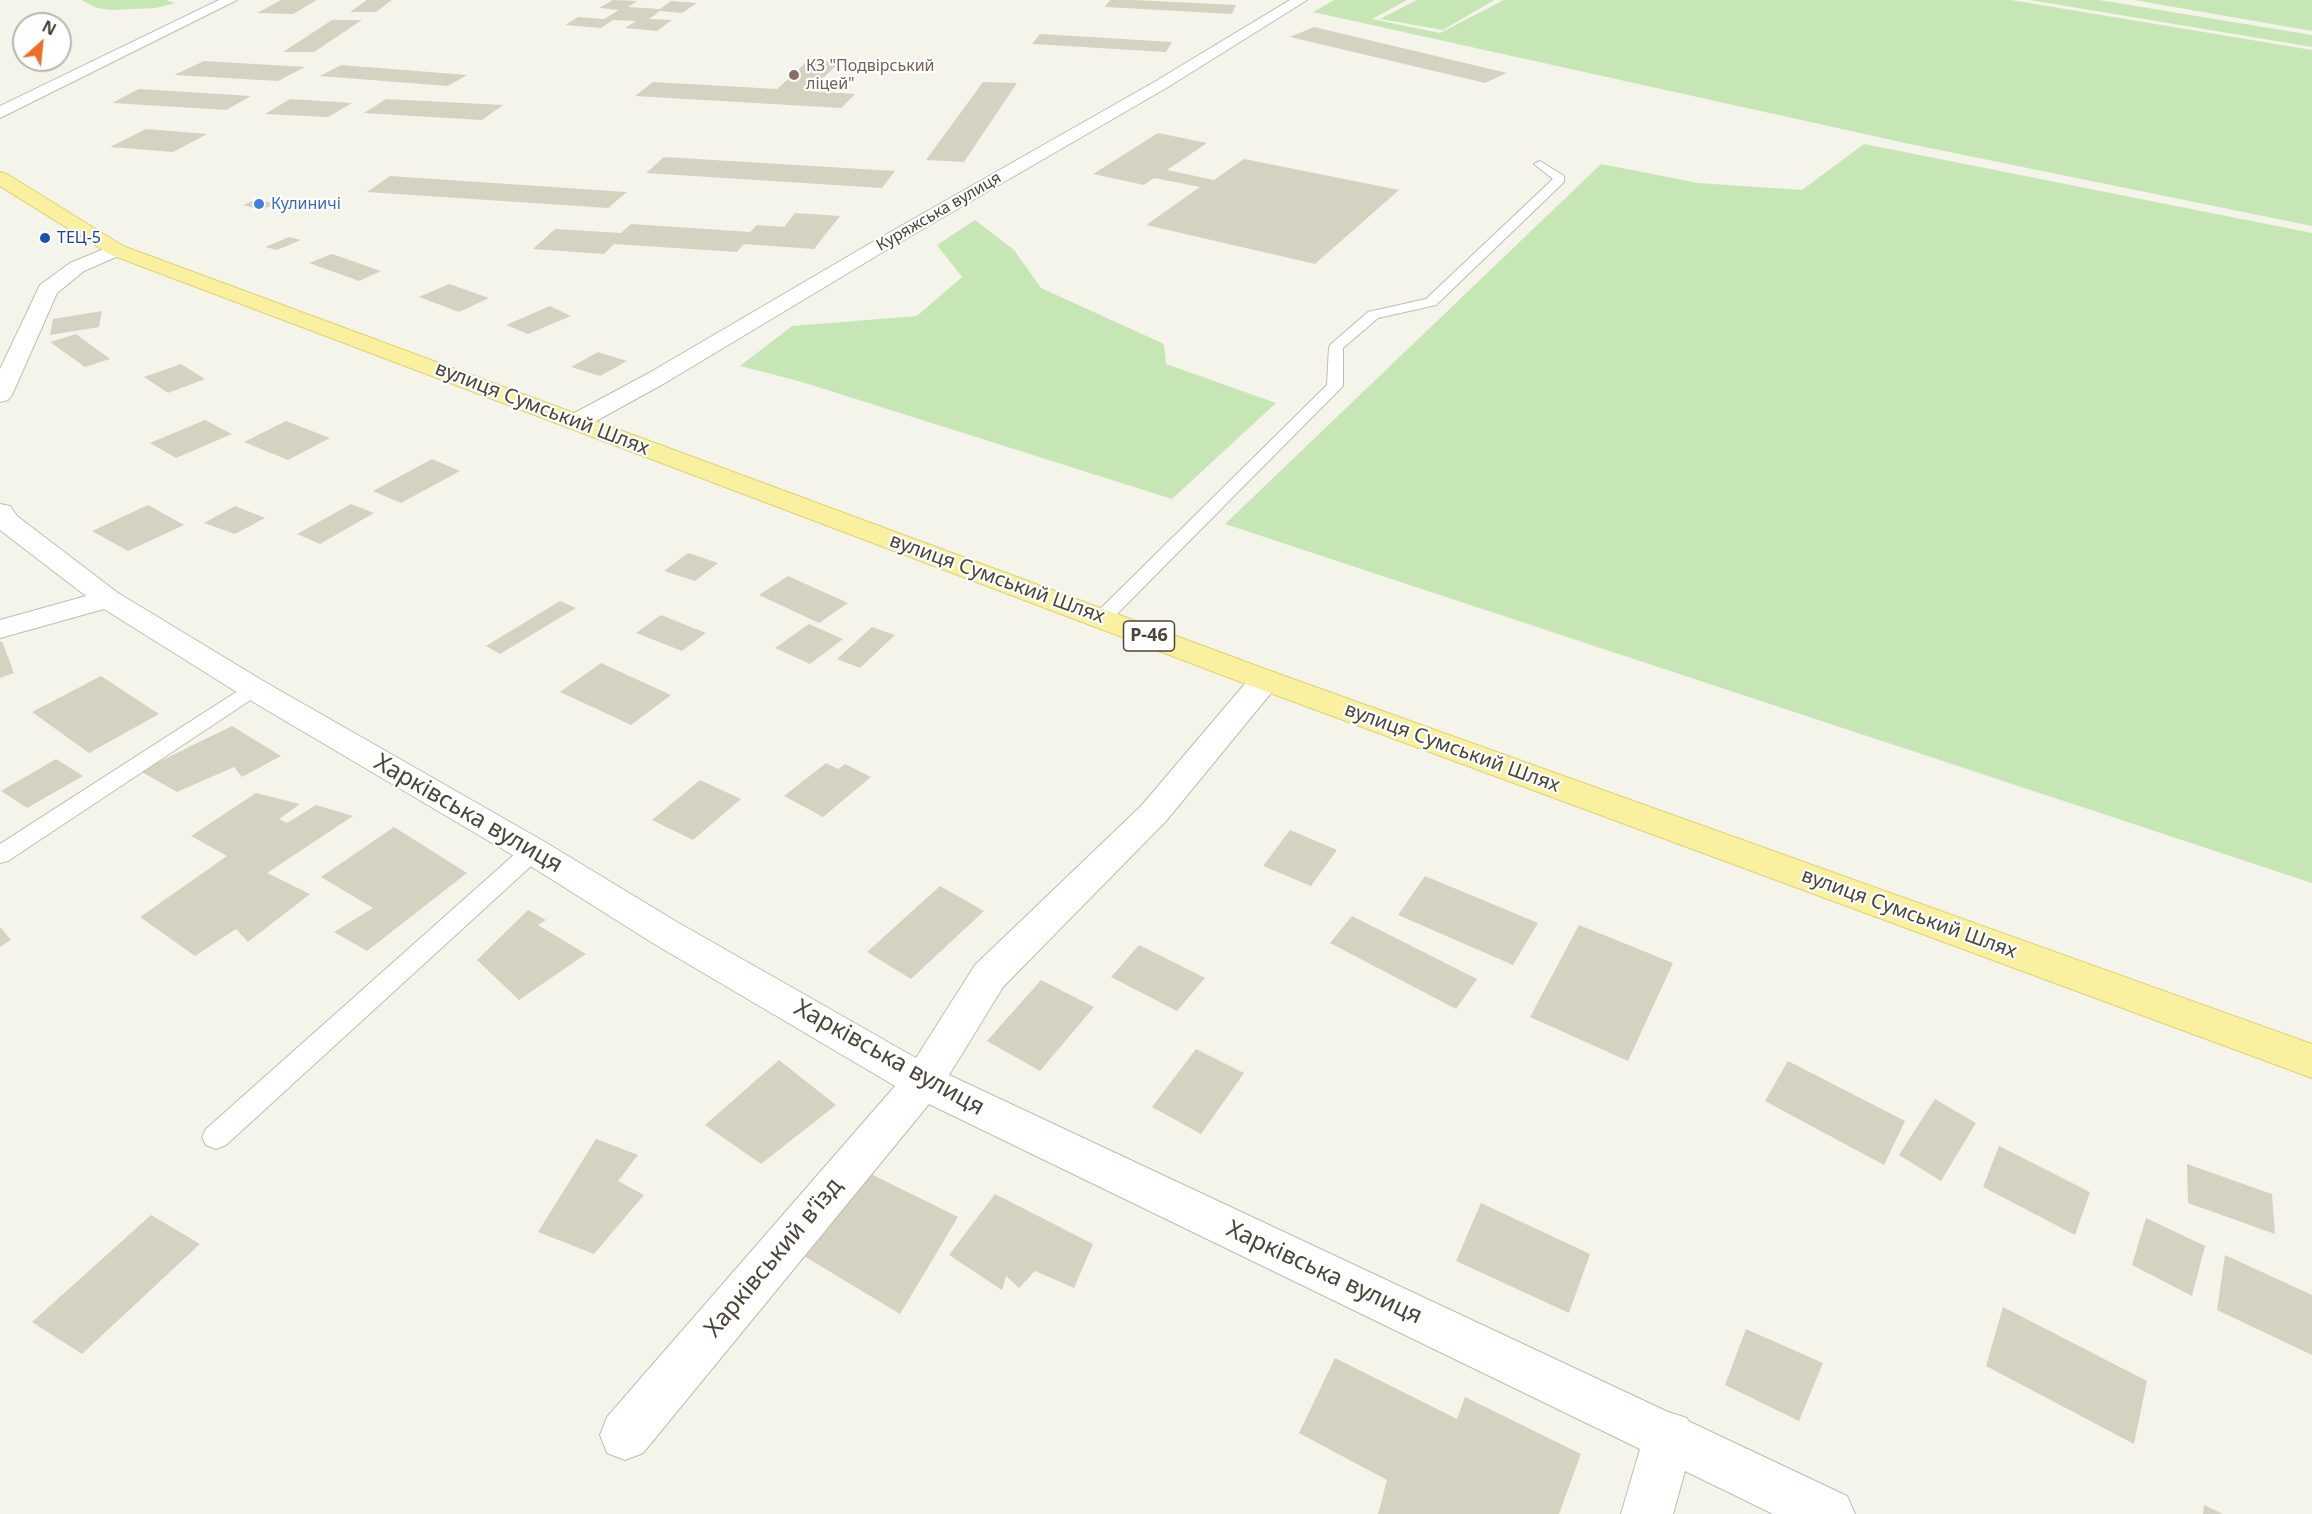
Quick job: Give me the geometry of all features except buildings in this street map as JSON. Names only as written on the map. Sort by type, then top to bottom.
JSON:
[{"type":"main road","name":"вулиця Сумський Шлях","points":[[0,178],[116,250],[1265,680],[2312,1061]]},
{"type":"street","points":[[0,113],[230,0]]},
{"type":"street","name":"Куряжська вулиця","points":[[576,422],[657,378],[871,251],[1162,84],[1300,0]]},
{"type":"street","points":[[0,395],[48,290],[77,267],[116,250]]},
{"type":"street","name":"Харківська вулиця","points":[[0,512],[7,522],[108,599],[254,690],[533,851],[664,932],[923,1082],[1829,1514]]},
{"type":"street","points":[[0,629],[108,599]]},
{"type":"street","name":"Харківський в’їзд","points":[[625,1435],[923,1082],[989,976],[1154,813],[1265,680]]},
{"type":"street","points":[[1647,1514],[1669,1436]]},
{"type":"lane","points":[[1102,618],[1335,386],[1336,347],[1373,315],[1431,302],[1560,179],[1540,165]]},
{"type":"lane","points":[[0,855],[254,690]]},
{"type":"lane","points":[[216,1137],[533,851]]},
{"type":"green space","points":[[81,0],[166,0],[175,3],[156,8],[112,10],[97,8]]},
{"type":"green space","points":[[1334,0],[1407,0],[1372,19],[1440,33],[1504,0],[2011,0],[2312,50],[2312,226],[1905,143],[1313,12]]},
{"type":"green space","points":[[1417,0],[1494,0],[1443,30],[1380,19]]},
{"type":"green space","points":[[2030,0],[2099,0],[2312,35],[2312,47]]},
{"type":"green space","points":[[2134,0],[2312,0],[2312,31]]},
{"type":"green space","points":[[1864,144],[2312,233],[2312,883],[1225,524],[1601,164],[1698,183],[1802,190]]},
{"type":"green space","points":[[975,220],[1014,250],[1041,288],[1164,344],[1166,364],[1276,403],[1172,499],[802,382],[740,366],[792,326],[917,316],[962,277],[937,245]]},
{"type":"place","name":"КЗ \"Подвірський ліцей\"","points":[[794,75]]},
{"type":"place","name":"Кулиничі","points":[[259,204]]},
{"type":"place","name":"ТЕЦ-5","points":[[45,238]]}]
